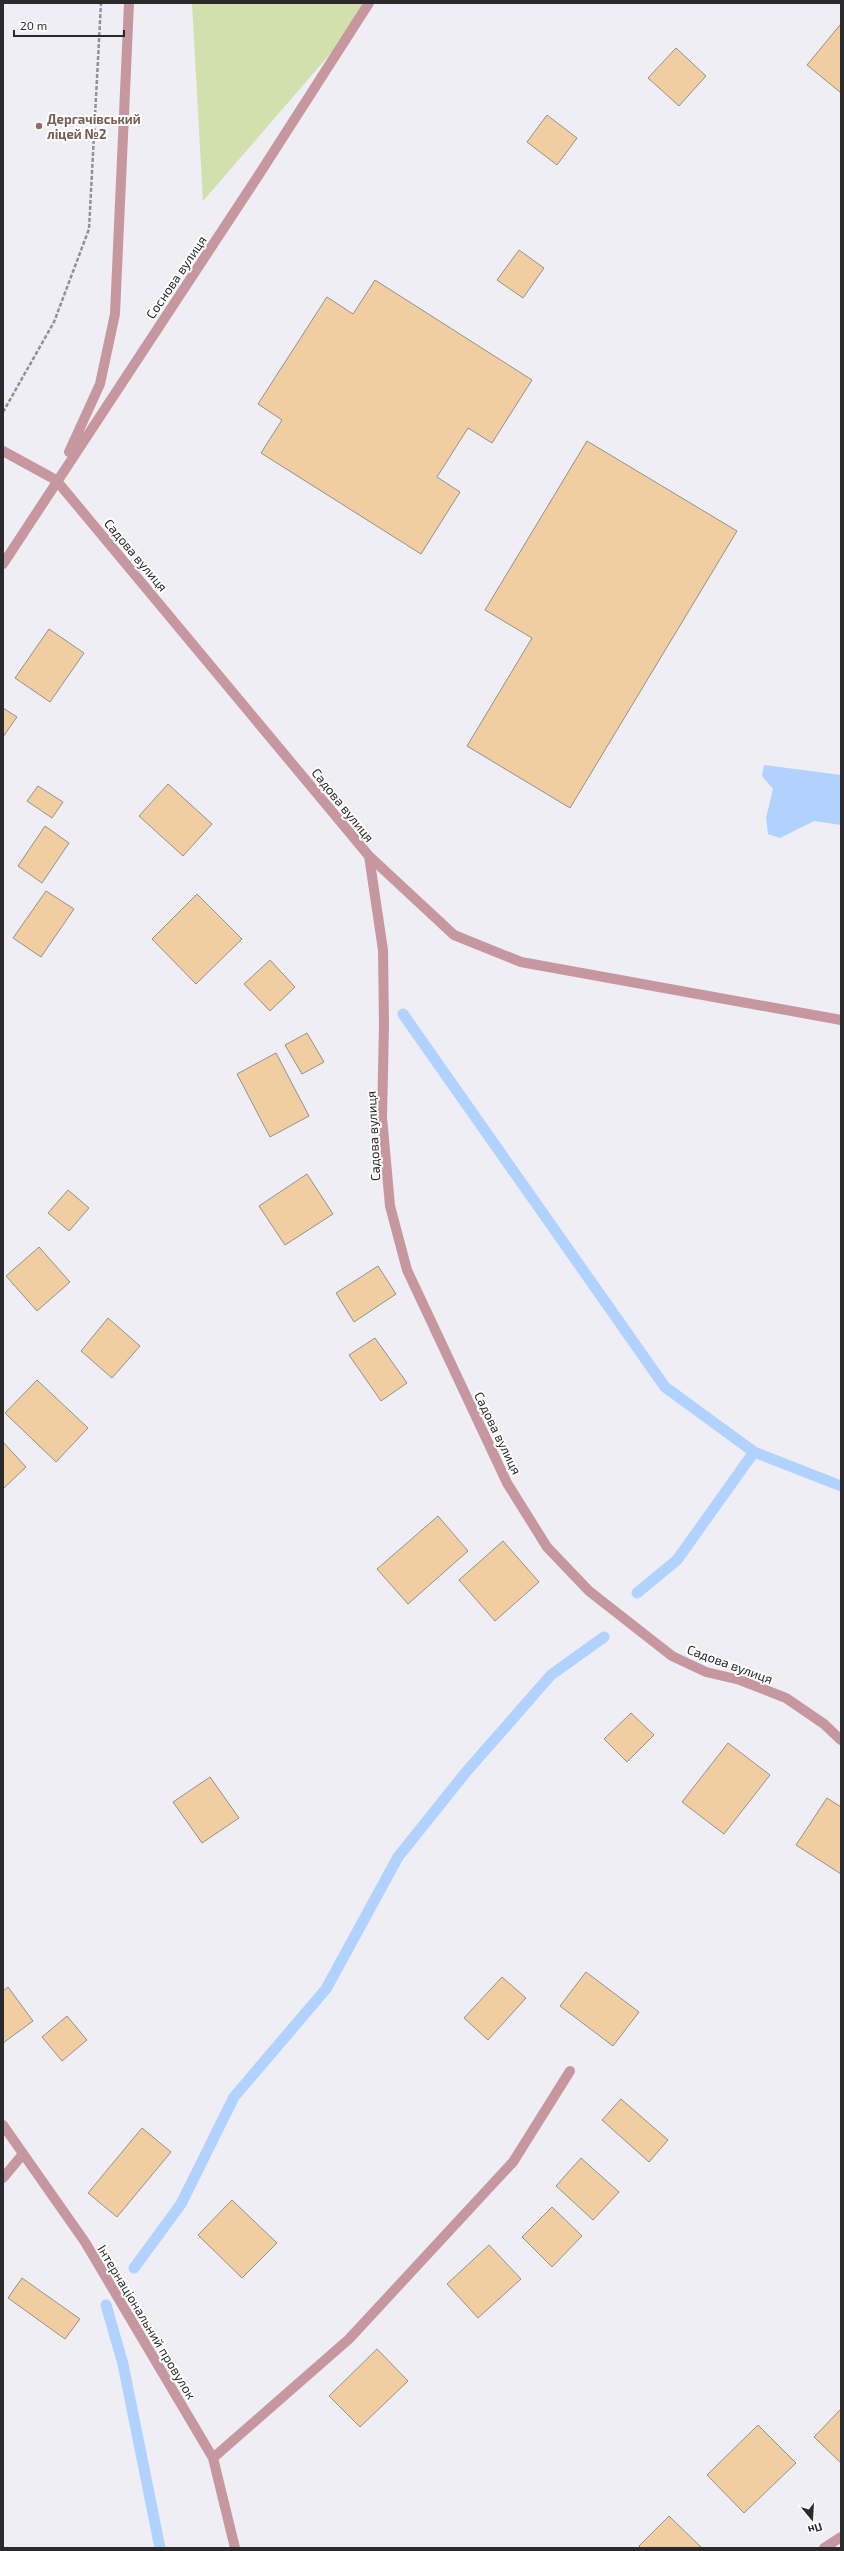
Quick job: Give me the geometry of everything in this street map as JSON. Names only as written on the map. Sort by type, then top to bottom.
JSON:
[{"type":"street","points":[[56,480],[100,384],[115,314],[129,3]]},
{"type":"street","name":"Соснова вулиця","points":[[3,564],[56,480],[256,180],[369,3]]},
{"type":"street","name":"Садова вулиця","points":[[3,451],[56,480],[369,856],[383,950],[382,1117],[390,1206],[407,1270],[507,1483],[547,1547],[589,1591],[672,1656],[706,1672],[740,1680],[786,1698],[824,1724],[841,1740]]},
{"type":"street","points":[[369,856],[454,935],[521,962],[841,1020]]},
{"type":"street","points":[[213,2458],[355,2333],[513,2162],[570,2071]]},
{"type":"street","name":"Інтернаціональний провулок","points":[[3,2125],[85,2242],[213,2458],[235,2548]]},
{"type":"street","points":[[3,2178],[23,2154]]},
{"type":"street","points":[[824,2548],[841,2537]]},
{"type":"path","points":[[3,412],[5,405],[54,322],[89,229],[101,3]]},
{"type":"green space","points":[[192,3],[374,3],[203,201]]},
{"type":"water","points":[[764,765],[841,775],[841,825],[814,821],[780,838],[768,834],[766,818],[773,789],[762,776]]},
{"type":"building","points":[[840,25],[841,26],[841,93],[807,65]]},
{"type":"building","points":[[676,48],[706,76],[679,106],[648,78]]},
{"type":"building","points":[[547,115],[577,138],[557,165],[527,142]]},
{"type":"building","points":[[519,250],[544,268],[523,298],[497,280]]},
{"type":"building","points":[[375,280],[532,380],[492,443],[468,428],[437,477],[460,492],[421,554],[261,453],[282,420],[258,404],[327,297],[353,314]]},
{"type":"building","points":[[587,441],[737,531],[570,808],[467,746],[532,638],[485,610]]},
{"type":"building","points":[[49,629],[84,653],[50,702],[15,678]]},
{"type":"building","points":[[3,708],[17,717],[3,737]]},
{"type":"building","points":[[168,784],[212,824],[183,856],[139,816]]},
{"type":"building","points":[[38,786],[63,802],[52,818],[27,801]]},
{"type":"building","points":[[45,826],[69,843],[42,883],[18,866]]},
{"type":"building","points":[[46,891],[74,909],[41,957],[13,938]]},
{"type":"building","points":[[197,894],[242,939],[196,984],[152,939]]},
{"type":"building","points":[[270,960],[295,987],[270,1011],[244,984]]},
{"type":"building","points":[[307,1033],[324,1062],[302,1074],[285,1045]]},
{"type":"building","points":[[276,1053],[309,1116],[270,1137],[237,1074]]},
{"type":"building","points":[[307,1174],[333,1214],[285,1245],[259,1206]]},
{"type":"building","points":[[68,1190],[89,1208],[69,1231],[48,1213]]},
{"type":"building","points":[[39,1247],[70,1282],[37,1311],[6,1276]]},
{"type":"building","points":[[378,1266],[396,1294],[354,1322],[336,1293]]},
{"type":"building","points":[[108,1318],[140,1346],[112,1378],[81,1351]]},
{"type":"building","points":[[375,1338],[407,1383],[381,1401],[349,1355]]},
{"type":"building","points":[[37,1380],[88,1428],[56,1462],[5,1413]]},
{"type":"building","points":[[3,1442],[26,1467],[3,1489]]},
{"type":"building","points":[[438,1516],[468,1551],[408,1604],[377,1569]]},
{"type":"building","points":[[503,1541],[539,1582],[495,1621],[459,1580]]},
{"type":"building","points":[[631,1713],[654,1735],[627,1762],[604,1739]]},
{"type":"building","points":[[728,1743],[770,1775],[724,1834],[682,1802]]},
{"type":"building","points":[[210,1777],[239,1818],[202,1843],[173,1802]]},
{"type":"building","points":[[827,1798],[841,1807],[841,1874],[796,1845]]},
{"type":"building","points":[[586,1972],[639,2012],[613,2046],[560,2006]]},
{"type":"building","points":[[502,1977],[526,1998],[488,2040],[464,2018]]},
{"type":"building","points":[[8,1987],[33,2021],[3,2043],[3,1991]]},
{"type":"building","points":[[67,2016],[87,2040],[62,2061],[42,2037]]},
{"type":"building","points":[[621,2099],[668,2140],[649,2162],[602,2120]]},
{"type":"building","points":[[142,2128],[171,2152],[117,2217],[88,2193]]},
{"type":"building","points":[[581,2158],[619,2192],[593,2220],[556,2186]]},
{"type":"building","points":[[232,2200],[277,2243],[242,2278],[198,2235]]},
{"type":"building","points":[[552,2207],[582,2236],[552,2267],[522,2237]]},
{"type":"building","points":[[489,2245],[521,2279],[478,2318],[447,2284]]},
{"type":"building","points":[[22,2278],[80,2319],[65,2339],[8,2298]]},
{"type":"building","points":[[377,2349],[408,2381],[360,2427],[329,2396]]},
{"type":"building","points":[[841,2409],[841,2463],[814,2437]]},
{"type":"building","points":[[758,2425],[796,2463],[744,2513],[707,2475]]},
{"type":"building","points":[[669,2516],[702,2548],[641,2548],[639,2546]]},
{"type":"waterway","points":[[403,1014],[665,1387],[754,1452],[841,1486]]},
{"type":"waterway","points":[[637,1593],[677,1560],[754,1452]]},
{"type":"waterway","points":[[134,2268],[181,2204],[234,2097],[326,1989],[398,1857],[466,1772],[551,1675],[604,1637]]},
{"type":"waterway","points":[[106,2305],[123,2364],[160,2548]]},
{"type":"place","name":"Дергачівський ліцей №2","points":[[39,126]]}]
